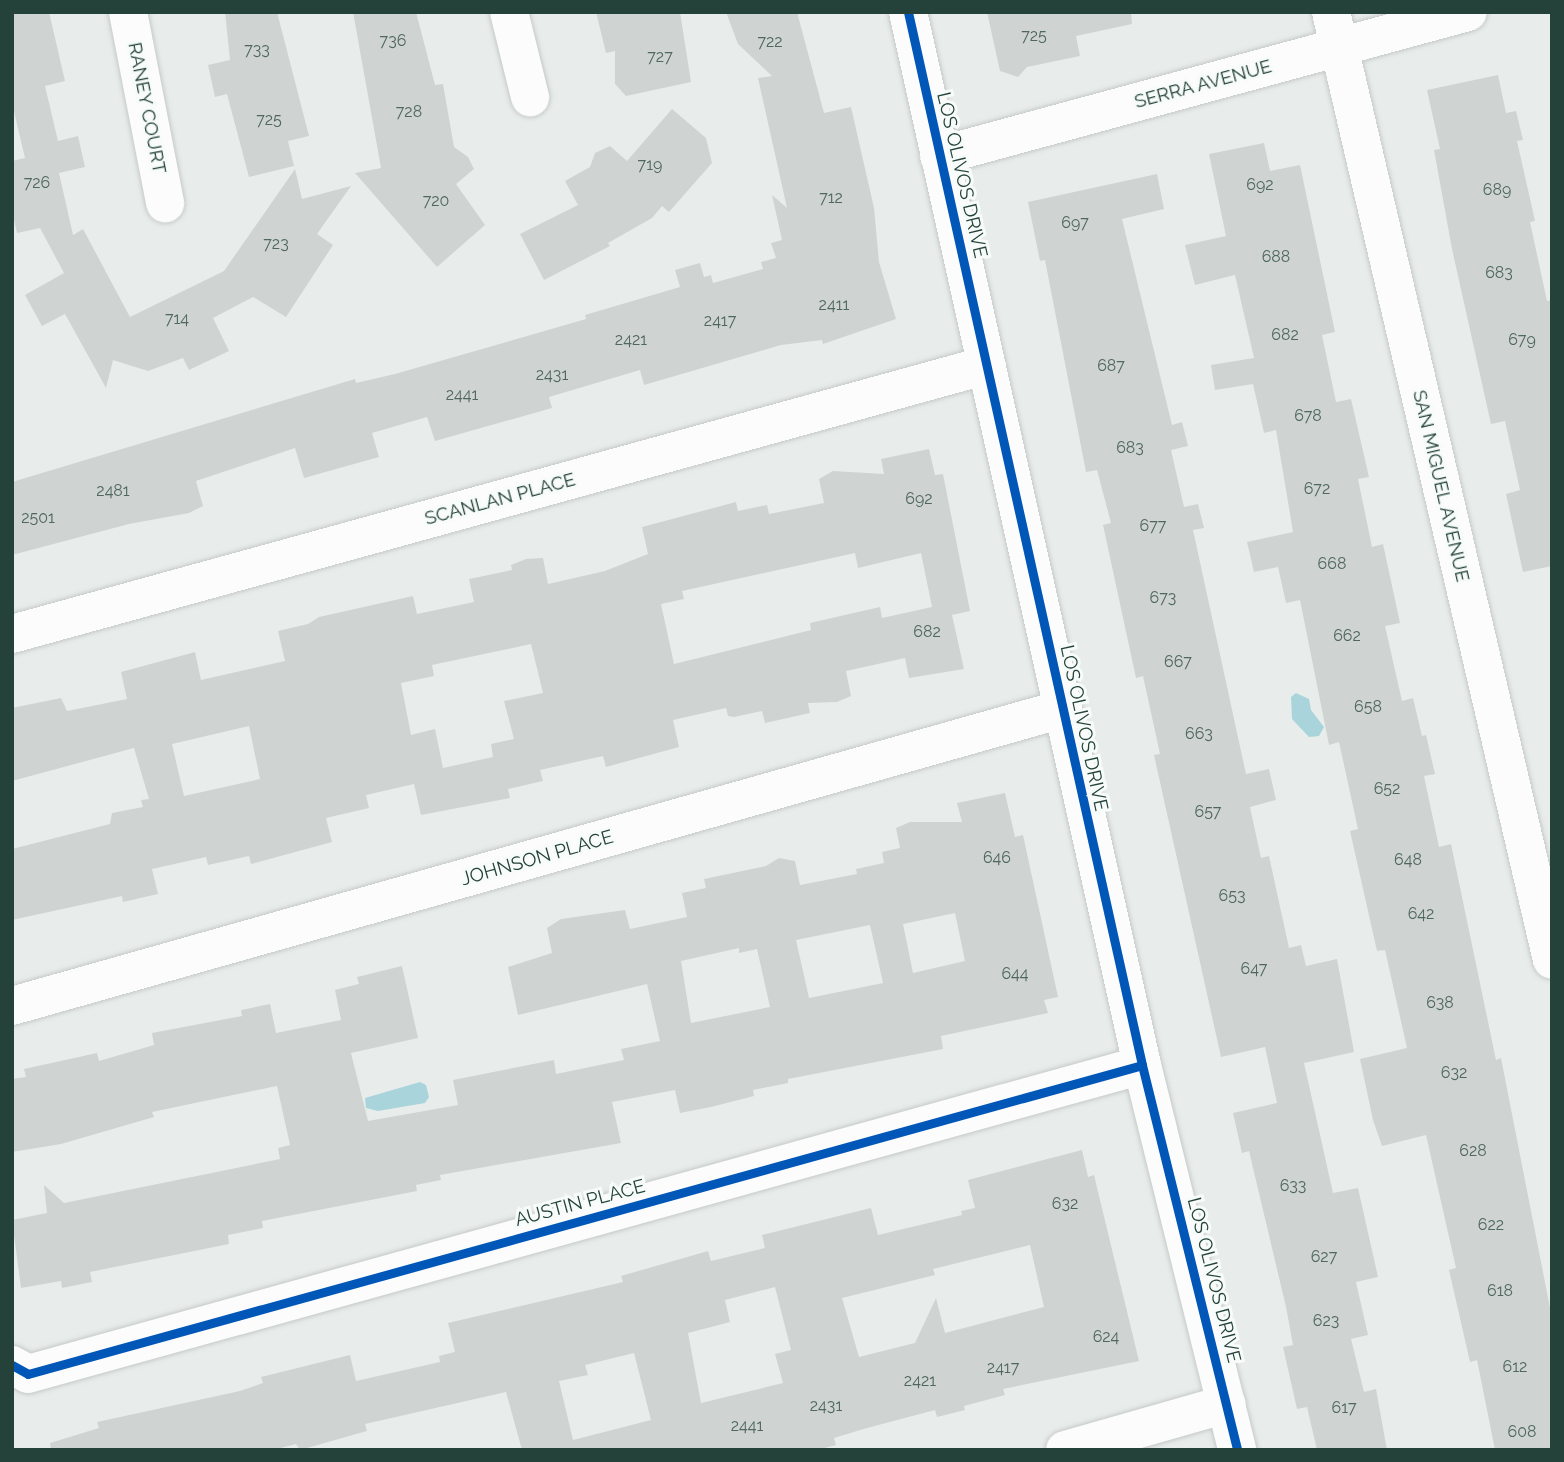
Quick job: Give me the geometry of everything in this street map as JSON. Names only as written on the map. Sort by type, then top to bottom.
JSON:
[{"type":"street","name":"RANEY COURT","points":[[128,12],[165,203]]},
{"type":"street","points":[[509,12],[530,97]]},
{"type":"street","name":"LOS OLIVOS DRIVE","points":[[908,12],[1142,1065],[1237,1450]]},
{"type":"street","name":"SERRA AVENUE","points":[[939,156],[1335,29],[1468,12]]},
{"type":"street","name":"SAN MIGUEL AVENUE","points":[[1335,29],[1552,960]]},
{"type":"street","name":"SCANLAN PLACE","points":[[12,634],[987,365]]},
{"type":"street","name":"JOHNSON PLACE","points":[[12,1006],[1062,709]]},
{"type":"street","name":"AUSTIN PLACE","points":[[20,1369],[1142,1065]]},
{"type":"street","points":[[1065,1450],[1227,1404]]},
{"type":"water","points":[[1296,693],[1309,699],[1311,710],[1324,727],[1319,736],[1309,737],[1292,719],[1291,697]]},
{"type":"water","points":[[420,1082],[426,1085],[429,1097],[425,1103],[378,1111],[366,1108],[365,1098]]},
{"type":"building","points":[[12,12],[49,12],[65,81],[45,86],[58,141],[78,136],[85,167],[59,173],[73,235],[83,229],[130,317],[224,271],[295,169],[302,199],[351,186],[317,234],[333,245],[286,317],[253,297],[213,318],[229,351],[189,370],[183,358],[148,371],[113,360],[106,388],[65,314],[42,326],[25,295],[64,273],[40,228],[17,233],[12,211],[12,161],[25,158],[12,103]]},
{"type":"building","points":[[225,12],[277,12],[309,136],[288,141],[294,166],[249,177],[227,94],[215,97],[208,65],[230,60]]},
{"type":"building","points":[[353,12],[416,12],[435,85],[443,84],[454,147],[468,157],[474,169],[456,184],[485,225],[437,267],[355,173],[381,168]]},
{"type":"building","points":[[596,12],[680,12],[691,82],[626,96],[615,84],[615,51],[606,53]]},
{"type":"building","points":[[726,12],[797,12],[824,113],[851,107],[874,208],[879,262],[896,319],[823,344],[822,340],[781,345],[644,385],[640,370],[549,397],[552,408],[435,441],[427,417],[372,433],[379,457],[304,478],[295,448],[196,481],[203,506],[189,513],[129,524],[12,555],[12,482],[355,379],[356,383],[395,374],[586,319],[585,315],[680,287],[675,270],[700,263],[704,277],[711,275],[713,283],[763,269],[761,262],[776,258],[771,243],[782,240],[772,195],[787,208],[758,78],[772,76],[738,44]]},
{"type":"building","points":[[987,12],[1131,12],[1132,24],[1076,36],[1080,56],[1027,67],[1018,77],[1000,71]]},
{"type":"building","points":[[1498,75],[1506,113],[1516,111],[1523,140],[1517,141],[1535,221],[1530,222],[1547,301],[1552,300],[1552,566],[1523,572],[1506,494],[1520,490],[1505,421],[1491,424],[1452,249],[1434,150],[1440,149],[1427,90]]},
{"type":"building","points":[[672,109],[706,138],[712,163],[669,212],[662,206],[652,218],[608,243],[610,246],[544,280],[520,234],[578,205],[565,181],[590,167],[595,153],[610,146],[627,161]]},
{"type":"building","points":[[1264,143],[1270,171],[1300,165],[1335,332],[1322,335],[1336,402],[1351,399],[1369,477],[1358,479],[1372,547],[1383,544],[1400,623],[1385,626],[1402,701],[1413,698],[1422,736],[1426,735],[1435,774],[1424,776],[1439,847],[1451,844],[1496,1060],[1501,1058],[1552,1318],[1552,1450],[1495,1450],[1477,1360],[1470,1362],[1449,1270],[1456,1268],[1426,1135],[1382,1146],[1373,1120],[1360,1059],[1407,1048],[1385,950],[1377,951],[1350,831],[1358,829],[1339,742],[1329,745],[1300,600],[1286,603],[1278,567],[1254,572],[1247,542],[1293,532],[1276,430],[1264,433],[1253,384],[1215,390],[1211,365],[1254,358],[1235,275],[1195,285],[1185,245],[1226,236],[1209,154]]},
{"type":"building","points":[[1157,174],[1164,209],[1122,219],[1172,425],[1182,422],[1188,446],[1171,450],[1184,507],[1198,504],[1204,528],[1193,530],[1246,774],[1269,769],[1276,800],[1250,807],[1261,858],[1269,856],[1289,948],[1301,945],[1306,966],[1337,959],[1354,1052],[1304,1063],[1333,1193],[1358,1188],[1378,1277],[1356,1282],[1368,1335],[1351,1339],[1364,1392],[1376,1389],[1387,1450],[1317,1450],[1307,1407],[1297,1409],[1283,1347],[1293,1345],[1286,1307],[1249,1151],[1242,1153],[1233,1113],[1277,1103],[1265,1047],[1221,1057],[1154,755],[1160,754],[1143,676],[1136,678],[1103,525],[1111,523],[1097,470],[1086,472],[1045,260],[1040,261],[1028,202]]},
{"type":"building","points":[[929,449],[935,475],[943,474],[970,611],[952,615],[964,669],[909,678],[905,658],[846,671],[851,696],[837,702],[808,703],[810,713],[765,723],[762,711],[734,717],[728,716],[726,708],[673,720],[679,747],[606,767],[603,756],[540,770],[543,781],[508,789],[510,798],[421,815],[414,784],[366,795],[369,808],[326,818],[332,842],[251,864],[249,856],[208,865],[206,857],[152,869],[158,894],[123,902],[122,896],[12,920],[12,849],[110,824],[112,813],[143,807],[141,800],[149,799],[134,748],[12,781],[12,708],[61,698],[67,711],[127,699],[121,672],[195,652],[201,680],[285,661],[278,631],[308,624],[319,617],[413,596],[417,614],[474,602],[469,579],[512,570],[511,565],[526,559],[543,558],[548,584],[605,571],[648,554],[642,527],[736,502],[738,511],[767,505],[769,514],[824,503],[819,479],[833,471],[884,474],[881,459]],"holes":[[[855,553],[858,568],[921,553],[932,607],[882,618],[880,607],[810,623],[811,630],[674,664],[661,604],[684,599],[682,591]],[[531,644],[543,693],[504,701],[514,739],[491,744],[493,757],[443,768],[435,729],[411,735],[401,683],[434,676],[432,665]],[[249,726],[260,779],[184,796],[172,744]]]},
{"type":"building","points":[[1005,793],[1015,837],[1023,835],[1058,997],[1044,1000],[1048,1013],[941,1036],[943,1049],[788,1079],[788,1083],[753,1090],[754,1096],[711,1107],[680,1113],[675,1090],[612,1102],[621,1143],[440,1175],[441,1180],[416,1185],[417,1191],[262,1221],[263,1228],[228,1235],[229,1244],[90,1272],[92,1282],[62,1288],[61,1281],[21,1288],[12,1220],[47,1213],[44,1185],[64,1203],[280,1159],[278,1148],[290,1145],[277,1086],[152,1112],[154,1117],[61,1144],[12,1152],[12,1079],[26,1077],[24,1069],[97,1053],[99,1061],[154,1045],[152,1033],[242,1016],[241,1010],[270,1004],[276,1033],[341,1020],[335,990],[359,984],[357,977],[402,966],[418,1038],[351,1053],[368,1121],[458,1105],[453,1080],[554,1060],[556,1074],[624,1060],[621,1049],[660,1041],[647,984],[518,1015],[508,967],[552,953],[547,928],[561,919],[625,910],[630,929],[687,917],[682,893],[706,888],[704,879],[766,866],[779,858],[795,861],[800,885],[857,874],[856,869],[884,863],[882,852],[900,848],[896,828],[910,822],[962,822],[957,803]],"holes":[[[955,913],[965,961],[913,973],[903,924]],[[870,925],[883,983],[809,998],[796,940]],[[739,948],[739,953],[757,949],[770,1007],[691,1023],[681,961]]]},
{"type":"building","points":[[1082,1150],[1088,1177],[1094,1175],[1139,1361],[1003,1389],[1005,1395],[964,1406],[965,1410],[937,1417],[935,1410],[867,1428],[834,1438],[836,1445],[817,1450],[522,1450],[506,1392],[365,1424],[367,1431],[300,1450],[296,1444],[273,1450],[51,1450],[50,1443],[99,1428],[97,1422],[240,1391],[263,1383],[261,1377],[350,1355],[356,1381],[440,1362],[439,1356],[455,1352],[448,1323],[623,1282],[621,1276],[708,1251],[711,1261],[765,1248],[762,1235],[871,1208],[878,1235],[962,1215],[961,1211],[975,1208],[968,1180]],"holes":[[[1030,1245],[1044,1307],[945,1333],[936,1298],[915,1343],[859,1357],[842,1298],[935,1275],[933,1269]],[[775,1287],[791,1350],[775,1354],[783,1383],[701,1403],[688,1333],[730,1322],[725,1300]],[[634,1353],[651,1420],[573,1440],[559,1381],[588,1375],[585,1365]]]},
{"type":"cycle path","points":[[908,12],[1142,1065],[1237,1450]]},
{"type":"cycle path","points":[[12,1365],[28,1374],[1142,1065]]}]
